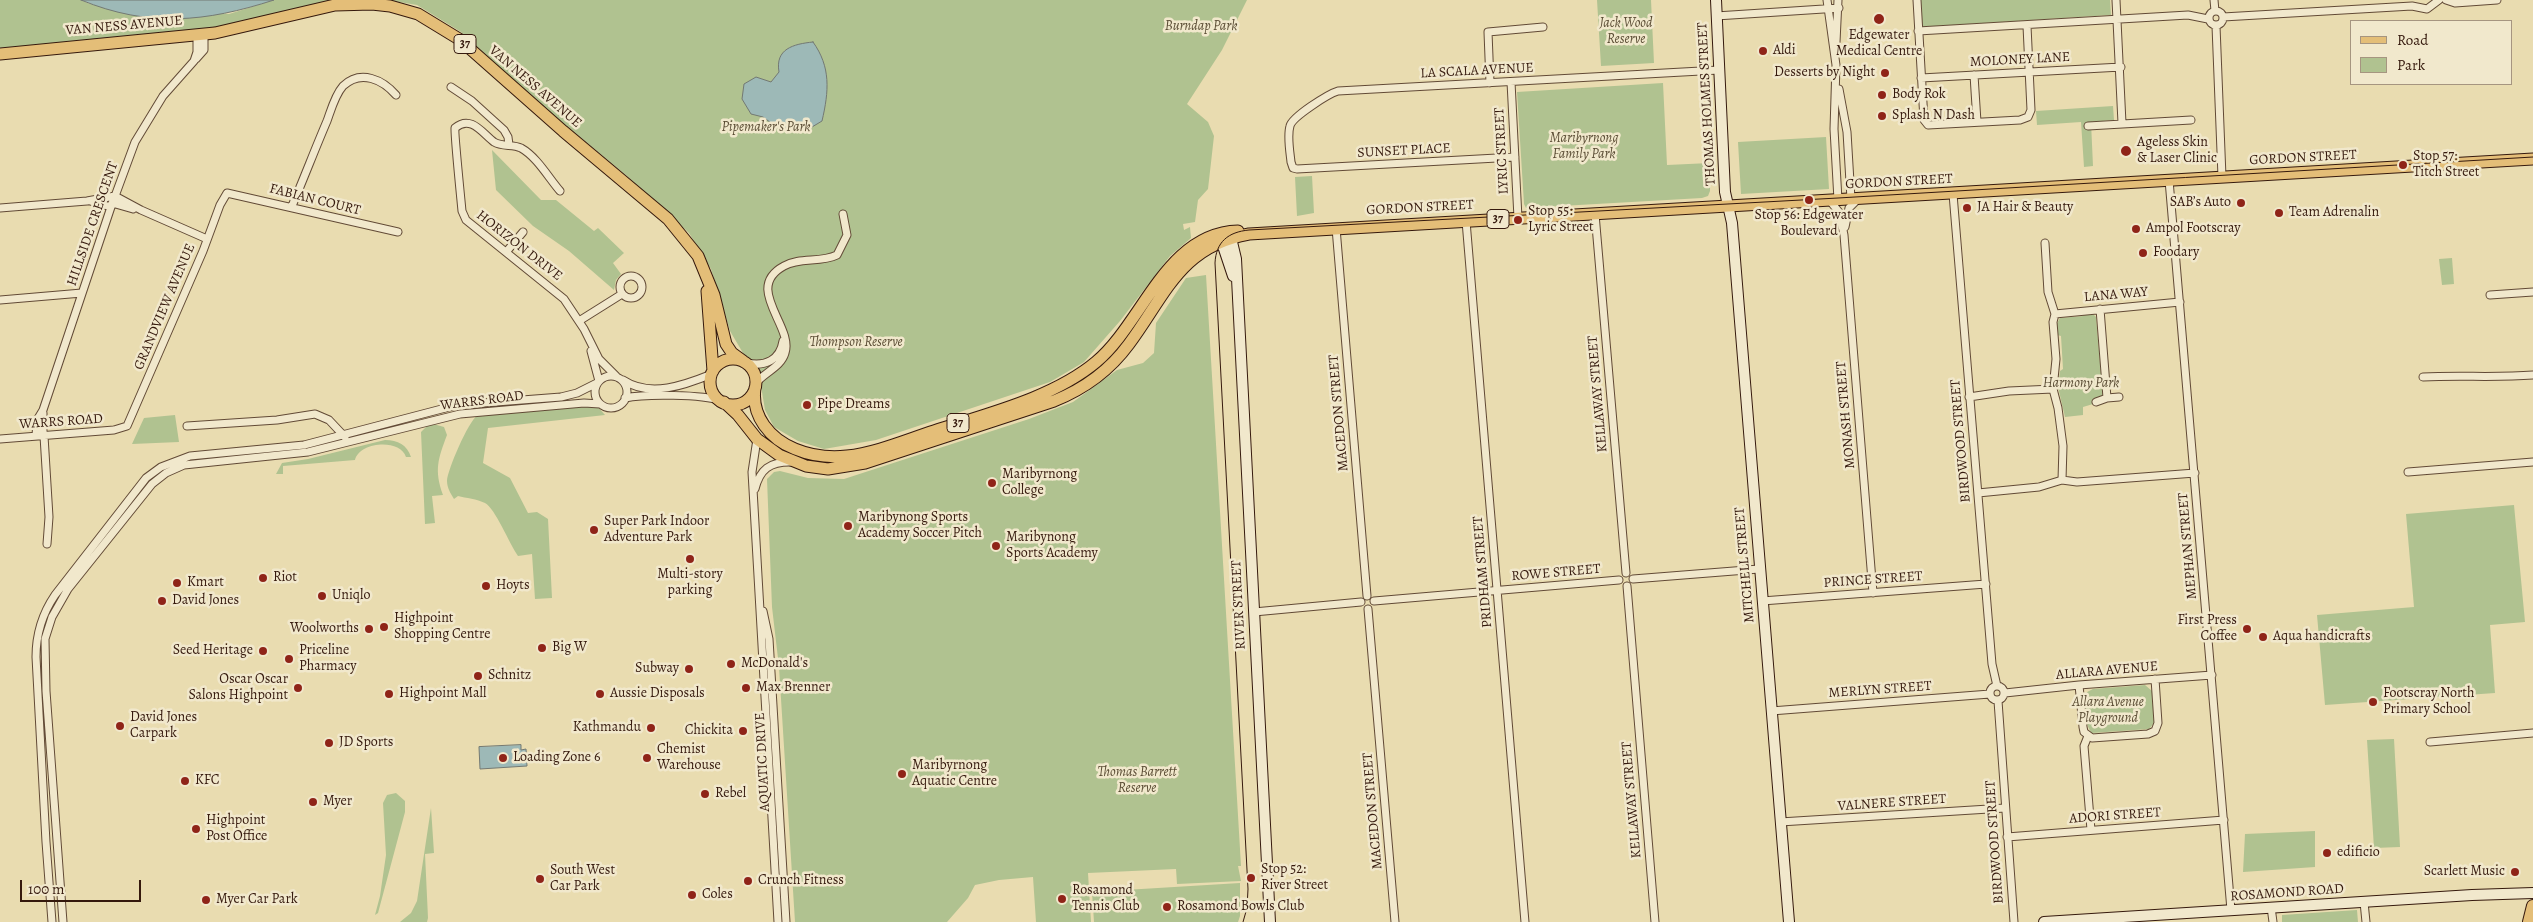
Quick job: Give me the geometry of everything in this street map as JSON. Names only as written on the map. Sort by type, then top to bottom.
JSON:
[{"type":"highway","points":[[2529,922],[2533,906]]},
{"type":"main road","name":"VAN NESS AVENUE","points":[[0,54],[236,30],[335,5],[372,4],[418,14],[459,39],[563,131],[653,205],[694,250],[704,268],[728,349],[745,362]]},
{"type":"main road","name":"GORDON STREET","points":[[756,385],[754,399],[757,413],[766,428],[779,441],[814,455],[847,456],[917,437],[1046,392],[1085,372],[1112,346],[1167,272],[1182,256],[1203,241],[1225,237],[1266,232],[1953,194],[2533,159]]},
{"type":"main road","name":"VAN NESS AVENUE","points":[[676,230],[700,270],[707,291],[712,372]]},
{"type":"main road","name":"GORDON STREET","points":[[722,402],[738,415],[756,438],[779,456],[794,462],[828,469],[852,466],[1054,402],[1094,379],[1129,344],[1160,296],[1180,270],[1225,237]]},
{"type":"main road","points":[[1112,346],[1129,344]]},
{"type":"main road","points":[[712,372],[726,360],[745,362]]},
{"type":"main road","name":"37","points":[[745,362],[753,370],[756,385]]},
{"type":"main road","name":"37","points":[[712,372],[711,386],[722,402]]},
{"type":"main road","points":[[722,402],[737,404],[743,402],[753,394],[756,385]]},
{"type":"street","name":"THOMAS HOLMES STREET","points":[[1716,0],[1725,192],[1729,206]]},
{"type":"street","points":[[1827,0],[1835,54],[1836,76],[1834,200]]},
{"type":"street","points":[[1835,54],[1838,0]]},
{"type":"street","points":[[1917,0],[1921,78],[1925,123],[1928,125],[2020,120],[2028,117],[2031,110],[2027,26]]},
{"type":"street","points":[[2116,0],[2122,123]]},
{"type":"street","points":[[2214,0],[2215,11]]},
{"type":"street","points":[[2223,17],[2412,6],[2428,9],[2439,0]]},
{"type":"street","points":[[2446,0],[2455,3],[2497,0]]},
{"type":"street","points":[[1716,16],[1839,8]]},
{"type":"street","points":[[2208,19],[2209,14],[2215,11]]},
{"type":"street","points":[[2215,11],[2219,12],[2223,17]]},
{"type":"street","points":[[1918,31],[2188,15],[2208,19],[2210,23],[2216,26]]},
{"type":"street","points":[[2216,26],[2220,24],[2223,17]]},
{"type":"street","points":[[2216,26],[2222,177]]},
{"type":"street","points":[[1490,83],[1488,32],[1543,27]]},
{"type":"street","name":"HILLSIDE CRESCENT","points":[[47,544],[49,518],[41,436],[37,420],[43,410],[112,202],[138,135],[163,96],[194,61],[200,34]]},
{"type":"street","name":"MOLONEY LANE","points":[[1921,78],[2120,67]]},
{"type":"street","name":"LA SCALA AVENUE","points":[[1294,168],[1291,159],[1290,125],[1332,93],[1400,87],[1719,70]]},
{"type":"street","points":[[1974,75],[1977,122]]},
{"type":"street","points":[[1836,76],[1847,132],[1855,199]]},
{"type":"street","points":[[292,206],[333,104],[344,85],[358,78],[373,78],[385,84],[396,95]]},
{"type":"street","name":"LYRIC STREET","points":[[1511,82],[1518,218]]},
{"type":"street","name":"HORIZON DRIVE","points":[[451,87],[472,101],[507,133],[512,145]]},
{"type":"street","points":[[2088,126],[2192,120]]},
{"type":"street","name":"HORIZON DRIVE","points":[[560,191],[530,155],[512,145],[495,143],[472,124],[460,125],[454,132],[463,215],[470,224],[507,251],[564,299],[579,320],[599,359],[618,378]]},
{"type":"street","name":"SUNSET PLACE","points":[[1294,168],[1516,157]]},
{"type":"street","name":"MEPHAN STREET","points":[[2169,180],[2231,910]]},
{"type":"street","name":"FABIAN COURT","points":[[227,193],[292,206],[398,232]]},
{"type":"street","name":"GRANDVIEW AVENUE","points":[[124,428],[130,422],[136,410],[227,193]]},
{"type":"street","name":"BIRDWOOD STREET","points":[[1953,194],[1992,664],[1997,686]]},
{"type":"street","name":"MONASH STREET","points":[[1844,235],[1849,208],[1855,199]]},
{"type":"street","name":"MONASH STREET","points":[[1834,200],[1839,212],[1844,235],[1873,593]]},
{"type":"street","points":[[87,201],[112,202]]},
{"type":"street","points":[[0,208],[87,201],[112,202],[141,210],[207,239]]},
{"type":"street","name":"MITCHELL STREET","points":[[1729,206],[1790,922]]},
{"type":"street","points":[[756,385],[784,357],[786,346],[770,300],[769,284],[771,278],[779,269],[791,263],[824,260],[837,255],[847,235],[843,214]]},
{"type":"street","name":"KELLAWAY STREET","points":[[1595,214],[1626,573]]},
{"type":"street","name":"PRIDHAM STREET","points":[[1466,221],[1525,922]]},
{"type":"street","name":"MACEDON STREET","points":[[1336,228],[1367,596]]},
{"type":"street","points":[[507,251],[523,232]]},
{"type":"street","name":"RIVER STREET","points":[[1225,237],[1236,286],[1270,922]]},
{"type":"street","points":[[2045,244],[2048,292],[2055,314],[2053,329],[2056,359],[2053,389],[2058,408],[2063,446],[2062,480]]},
{"type":"street","points":[[2490,295],[2533,292]]},
{"type":"street","points":[[0,300],[82,293]]},
{"type":"street","points":[[579,320],[622,294]]},
{"type":"street","name":"LANA WAY","points":[[2055,314],[2180,302]]},
{"type":"street","points":[[2100,309],[2107,398]]},
{"type":"street","name":"HORIZON DRIVE","points":[[579,320],[590,347],[598,382]]},
{"type":"street","points":[[745,362],[764,364],[774,360],[783,344],[782,332]]},
{"type":"street","points":[[618,378],[626,388],[625,398],[620,405],[612,408],[600,404],[595,394],[598,382],[606,376],[618,378],[637,386],[662,388],[680,385],[712,372]]},
{"type":"street","points":[[2423,377],[2456,375],[2498,378],[2533,375]]},
{"type":"street","name":"WARRS ROAD","points":[[345,438],[457,405],[568,396],[598,382]]},
{"type":"street","points":[[1969,397],[2009,391],[2053,389]]},
{"type":"street","points":[[625,398],[638,396],[702,397],[722,402]]},
{"type":"street","points":[[2096,402],[2107,398],[2119,397]]},
{"type":"street","name":"WARRS ROAD","points":[[345,438],[460,414],[584,403],[600,404]]},
{"type":"street","points":[[186,426],[277,420],[315,414],[328,420],[345,438]]},
{"type":"street","name":"WARRS ROAD","points":[[0,439],[124,428]]},
{"type":"street","points":[[52,922],[36,657],[40,624],[49,602],[136,488],[161,467],[190,456],[298,446],[345,438]]},
{"type":"street","points":[[63,922],[44,657],[48,628],[58,605],[142,494],[166,473],[196,462],[295,454],[345,438]]},
{"type":"street","name":"AQUATIC DRIVE","points":[[756,438],[752,472],[778,922]]},
{"type":"street","name":"AQUATIC DRIVE","points":[[754,494],[758,479],[764,469],[774,463],[794,462]]},
{"type":"street","points":[[2408,472],[2533,462]]},
{"type":"street","points":[[1978,493],[2040,487],[2062,480],[2077,482],[2195,473]]},
{"type":"street","points":[[1633,579],[1759,569]]},
{"type":"street","points":[[1626,573],[1630,574],[1633,579],[1632,583],[1627,586],[1622,584],[1620,580],[1621,575],[1626,573]]},
{"type":"street","name":"ROWE STREET","points":[[1374,601],[1620,580]]},
{"type":"street","name":"PRINCE STREET","points":[[1762,601],[1986,584]]},
{"type":"street","name":"KELLAWAY STREET","points":[[1627,586],[1655,922]]},
{"type":"street","points":[[1254,612],[1361,602],[1367,596],[1372,597],[1374,601],[1373,606],[1368,609],[1364,608],[1361,602]]},
{"type":"street","name":"AQUATIC DRIVE","points":[[760,601],[769,638],[786,922]]},
{"type":"street","name":"MACEDON STREET","points":[[1368,609],[1395,922]]},
{"type":"street","name":"ALLARA AVENUE","points":[[2005,693],[2212,675]]},
{"type":"street","points":[[2080,685],[2083,728],[2088,736],[2092,738],[2148,734],[2155,731],[2158,723],[2155,679]]},
{"type":"street","points":[[1997,686],[2003,689],[2005,693],[2004,697],[1998,701],[1994,700],[1990,694],[1991,690],[1997,686]]},
{"type":"street","name":"MERLYN STREET","points":[[1771,710],[1990,694]]},
{"type":"street","name":"BIRDWOOD STREET","points":[[1998,701],[2014,922]]},
{"type":"street","points":[[2430,742],[2533,733]]},
{"type":"street","points":[[2088,736],[2084,746],[2091,830]]},
{"type":"street","name":"VALNERE STREET","points":[[1780,822],[2005,808]]},
{"type":"street","name":"ADORI STREET","points":[[2007,837],[2224,820]]},
{"type":"street","name":"ROSAMOND ROAD","points":[[2044,922],[2138,919],[2231,910],[2533,893]]},
{"type":"street","points":[[2364,902],[2366,922]]},
{"type":"street","points":[[2272,908],[2273,922]]},
{"type":"green space","points":[[0,0],[81,0],[90,4],[229,14],[274,0],[331,0],[215,29],[0,48]]},
{"type":"green space","points":[[387,0],[1247,0],[1222,50],[1187,104],[1208,122],[1214,136],[1208,189],[1198,200],[1195,222],[1183,224],[1184,230],[1190,227],[1191,238],[1170,256],[1120,321],[1084,362],[1050,382],[876,440],[824,449],[798,441],[774,427],[765,410],[758,368],[743,353],[730,331],[711,269],[689,233],[627,176],[535,100],[461,32],[417,5]]},
{"type":"green space","name":"Jack Wood Reserve","points":[[1597,0],[1651,0],[1654,63],[1601,66]]},
{"type":"green space","points":[[1920,0],[2110,0],[2111,15],[1922,27]]},
{"type":"green space","name":"Maribyrnong Family Park","points":[[1663,83],[1667,165],[1710,163],[1710,191],[1708,196],[1702,198],[1526,208],[1524,204],[1517,92]]},
{"type":"green space","points":[[2113,106],[2114,120],[2091,122],[2093,166],[2084,167],[2081,122],[2037,125],[2036,111]]},
{"type":"green space","points":[[1826,137],[1829,189],[1741,194],[1738,142]]},
{"type":"green space","points":[[492,150],[541,200],[556,200],[594,231],[598,228],[624,253],[613,263],[621,274],[616,280],[614,290],[569,251],[533,226],[496,190]]},
{"type":"green space","points":[[1312,176],[1314,213],[1297,216],[1295,177]]},
{"type":"green space","points":[[2452,258],[2454,284],[2442,285],[2439,259]]},
{"type":"green space","name":"Maribynong Sports Academy","points":[[1206,275],[1241,866],[1238,866],[1241,881],[1177,884],[1176,869],[1088,873],[1091,922],[1036,922],[1033,877],[999,880],[975,885],[968,898],[947,922],[795,922],[779,667],[772,607],[767,479],[774,472],[780,471],[808,478],[844,479],[1029,419],[1073,402],[1117,370],[1143,363],[1154,353],[1156,323],[1186,278]]},
{"type":"green space","name":"Harmony Park","points":[[2084,312],[2092,313],[2096,317],[2103,396],[2096,399],[2093,404],[2083,407],[2083,415],[2065,417],[2058,387],[2060,371],[2063,369],[2061,336],[2057,335],[2056,325],[2060,318],[2083,316]]},
{"type":"green space","points":[[584,406],[598,407],[605,415],[488,428],[483,463],[510,478],[528,513],[537,512],[548,519],[552,598],[535,599],[532,554],[518,556],[493,512],[485,503],[458,496],[454,499],[449,491],[448,476],[464,436],[477,416]]},
{"type":"green space","points":[[175,415],[179,442],[132,444],[144,418]]},
{"type":"green space","points":[[430,423],[444,427],[447,435],[438,465],[443,495],[432,496],[435,523],[425,524],[421,432]]},
{"type":"green space","points":[[385,440],[401,444],[407,449],[411,457],[406,457],[396,447],[388,445],[371,446],[358,454],[355,460],[283,466],[283,474],[276,474],[282,463],[308,459]]},
{"type":"green space","points":[[2514,505],[2525,622],[2490,625],[2495,693],[2325,705],[2317,615],[2414,607],[2406,514]]},
{"type":"green space","name":"Allara Avenue Playground","points":[[2145,685],[2152,691],[2155,722],[2149,729],[2092,733],[2087,724],[2085,713],[2087,692],[2093,689]]},
{"type":"green space","points":[[2394,739],[2400,847],[2374,848],[2367,740]]},
{"type":"green space","points":[[396,793],[405,801],[405,812],[378,913],[375,915],[386,855],[383,803],[387,795]]},
{"type":"green space","points":[[431,808],[434,853],[425,854],[427,922],[400,922],[411,913],[417,901]]},
{"type":"green space","points":[[2315,831],[2315,867],[2243,872],[2245,834]]},
{"type":"green space","name":"Rosamond Bowls Club","points":[[1240,883],[1240,916],[1238,922],[1094,922],[1092,892]]},
{"type":"green space","points":[[2357,910],[2358,922],[2282,922],[2282,915]]},
{"type":"water","points":[[81,0],[274,0],[225,13],[178,19],[130,15]]},
{"type":"water","points":[[813,42],[819,51],[826,70],[827,89],[822,121],[807,130],[778,128],[763,117],[751,114],[742,99],[744,84],[756,77],[771,82],[779,72],[778,64],[780,58],[787,49],[799,44]]},
{"type":"water","name":"Loading Zone 6","points":[[521,745],[521,750],[526,749],[527,766],[480,769],[479,747]]},
{"type":"tram line","points":[[1243,922],[1247,908],[1248,889],[1215,263],[1218,249],[1224,239],[1229,236],[1249,230],[2533,157]]},
{"type":"place","name":"Edgewater Medical Centre","points":[[1879,19]]},
{"type":"place","name":"Aldi","points":[[1763,51]]},
{"type":"place","name":"Desserts by Night","points":[[1885,73]]},
{"type":"place","name":"Body Rok","points":[[1882,95]]},
{"type":"place","name":"Splash N Dash","points":[[1882,116]]},
{"type":"place","name":"Ageless Skin & Laser Clinic","points":[[2126,151]]},
{"type":"place","name":"Stop 57: Titch Street","points":[[2403,165]]},
{"type":"place","name":"Stop 56: Edgewater Boulevard","points":[[1809,200]]},
{"type":"place","name":"SAB’s Auto","points":[[2241,203]]},
{"type":"place","name":"JA Hair & Beauty","points":[[1967,208]]},
{"type":"place","name":"Team Adrenalin","points":[[2279,213]]},
{"type":"place","name":"Stop 55: Lyric Street","points":[[1518,220]]},
{"type":"place","name":"Ampol Footscray","points":[[2136,229]]},
{"type":"place","name":"Foodary","points":[[2143,253]]},
{"type":"place","name":"Pipe Dreams","points":[[807,405]]},
{"type":"place","name":"Maribyrnong College","points":[[992,483]]},
{"type":"place","name":"Maribynong Sports Academy Soccer Pitch","points":[[848,526]]},
{"type":"place","name":"Super Park Indoor Adventure Park","points":[[594,530]]},
{"type":"place","name":"Maribynong Sports Academy","points":[[996,546]]},
{"type":"place","name":"Multi-story parking","points":[[690,559]]},
{"type":"place","name":"Riot","points":[[263,578]]},
{"type":"place","name":"Kmart","points":[[177,583]]},
{"type":"place","name":"Hoyts","points":[[486,586]]},
{"type":"place","name":"Uniqlo","points":[[322,596]]},
{"type":"place","name":"David Jones","points":[[162,601]]},
{"type":"place","name":"Highpoint Shopping Centre","points":[[384,627]]},
{"type":"place","name":"Woolworths","points":[[369,629]]},
{"type":"place","name":"First Press Coffee","points":[[2247,629]]},
{"type":"place","name":"Aqua handicrafts","points":[[2263,637]]},
{"type":"place","name":"Big W","points":[[542,648]]},
{"type":"place","name":"Seed Heritage","points":[[263,651]]},
{"type":"place","name":"Priceline Pharmacy","points":[[289,659]]},
{"type":"place","name":"McDonald's","points":[[731,664]]},
{"type":"place","name":"Subway","points":[[689,669]]},
{"type":"place","name":"Schnitz","points":[[478,676]]},
{"type":"place","name":"Oscar Oscar Salons Highpoint","points":[[298,688]]},
{"type":"place","name":"Max Brenner","points":[[746,688]]},
{"type":"place","name":"Highpoint Mall","points":[[389,694]]},
{"type":"place","name":"Aussie Disposals","points":[[600,694]]},
{"type":"place","name":"Footscray North Primary School","points":[[2373,702]]},
{"type":"place","name":"David Jones Carpark","points":[[120,726]]},
{"type":"place","name":"Kathmandu","points":[[651,728]]},
{"type":"place","name":"Chickita","points":[[743,731]]},
{"type":"place","name":"JD Sports","points":[[329,743]]},
{"type":"place","name":"Loading Zone 6","points":[[503,758]]},
{"type":"place","name":"Chemist Warehouse","points":[[647,758]]},
{"type":"place","name":"Maribyrnong Aquatic Centre","points":[[902,774]]},
{"type":"place","name":"KFC","points":[[185,781]]},
{"type":"place","name":"Rebel","points":[[705,794]]},
{"type":"place","name":"Myer","points":[[313,802]]},
{"type":"place","name":"Highpoint Post Office","points":[[196,829]]},
{"type":"place","name":"edificio","points":[[2327,853]]},
{"type":"place","name":"Scarlett Music","points":[[2515,872]]},
{"type":"place","name":"Stop 52: River Street","points":[[1251,878]]},
{"type":"place","name":"South West Car Park","points":[[540,879]]},
{"type":"place","name":"Crunch Fitness","points":[[748,881]]},
{"type":"place","name":"Coles","points":[[692,895]]},
{"type":"place","name":"Rosamond Tennis Club","points":[[1062,899]]},
{"type":"place","name":"Myer Car Park","points":[[206,900]]},
{"type":"place","name":"Rosamond Bowls Club","points":[[1167,907]]},
{"type":"park label","name":"Burndap Park","points":[[1201,27]]},
{"type":"park label","name":"Pipemaker's Park","points":[[766,128]]},
{"type":"park label","name":"Thompson Reserve","points":[[856,343]]},
{"type":"park label","name":"Thomas Barrett Reserve","points":[[1137,782]]}]
